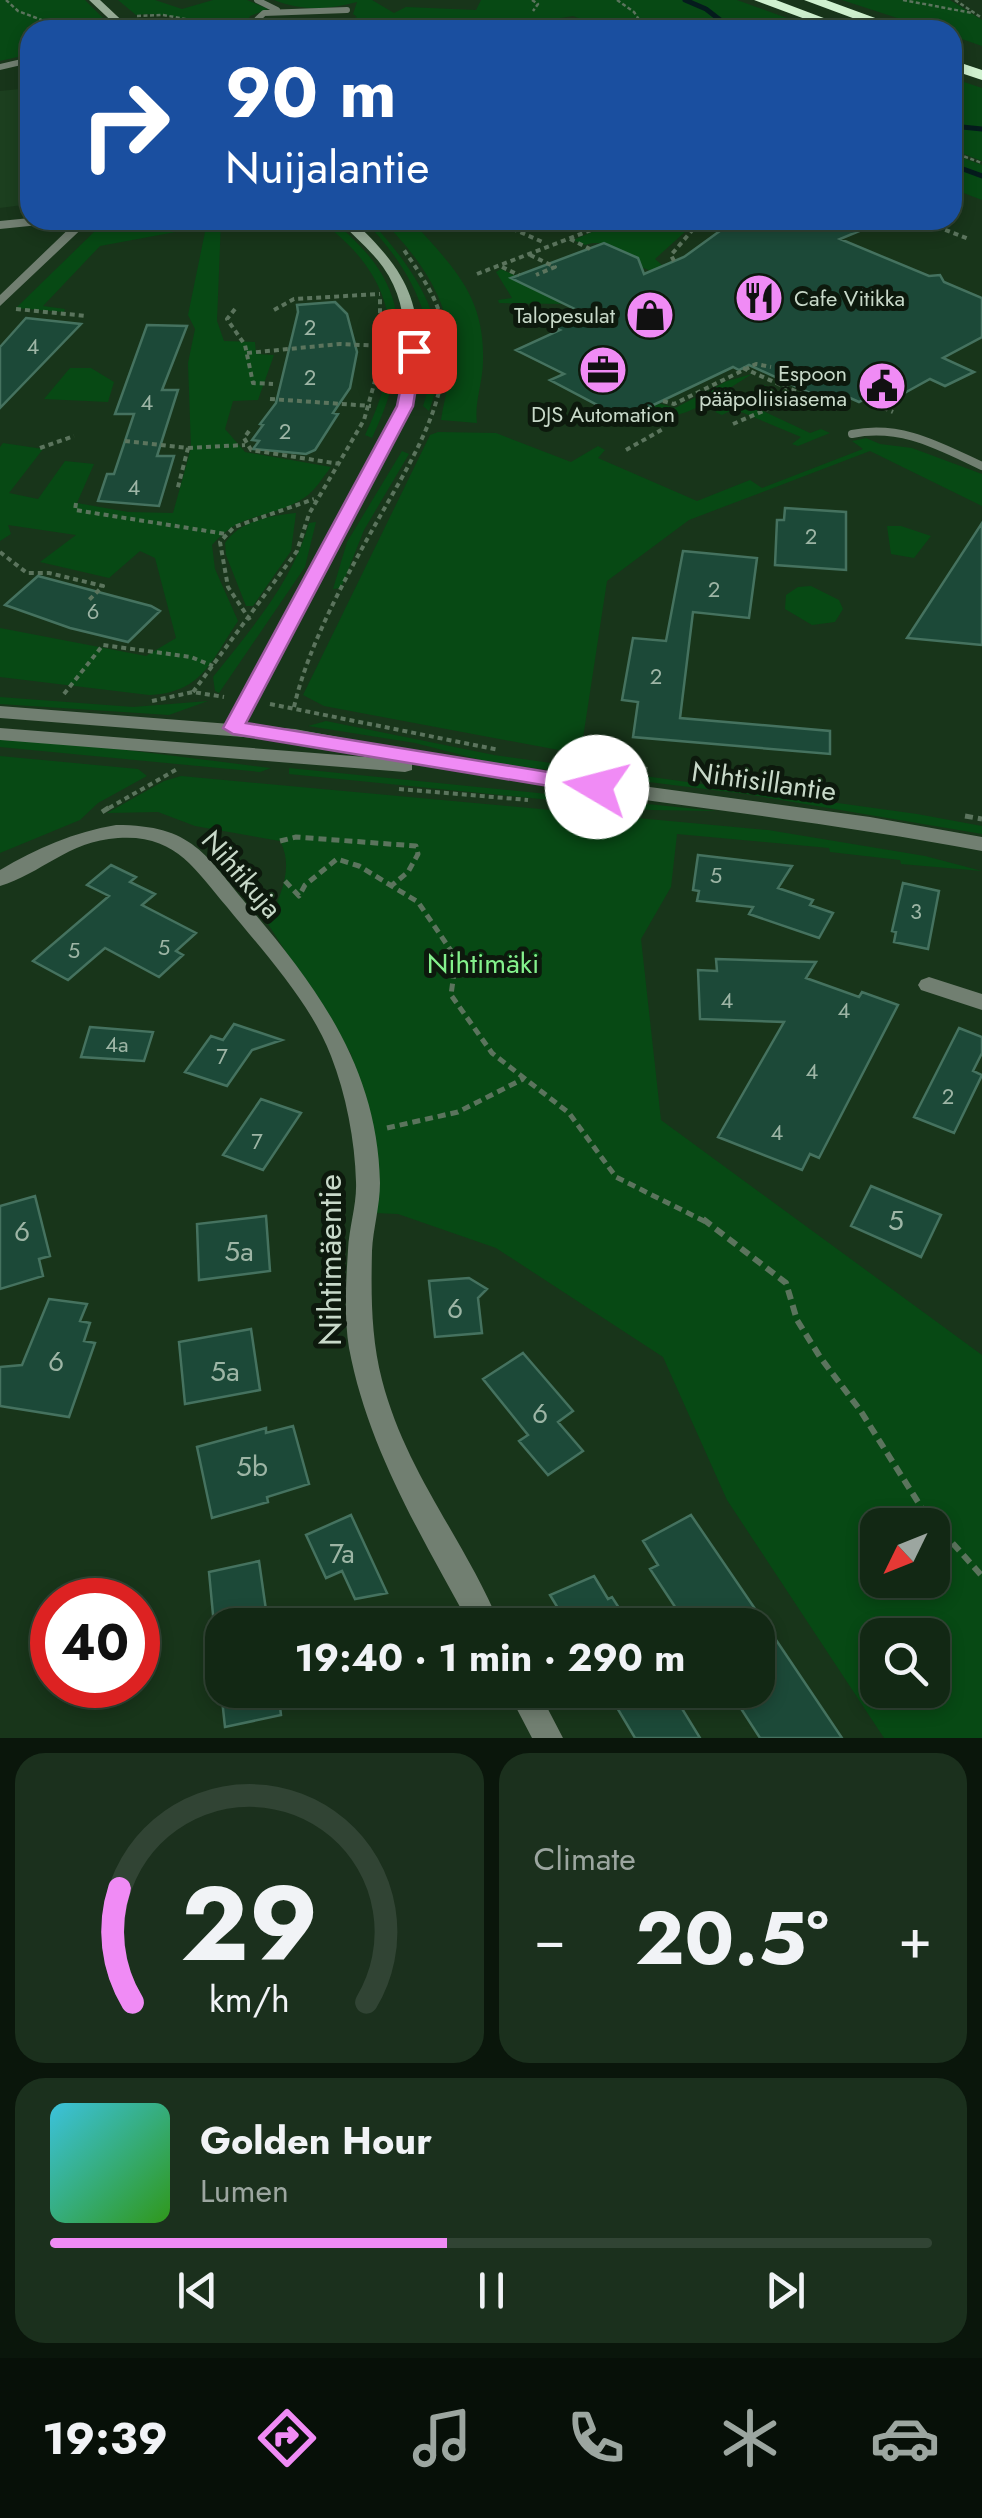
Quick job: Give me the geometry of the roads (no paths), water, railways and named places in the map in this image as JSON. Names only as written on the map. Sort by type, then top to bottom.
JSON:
[{"type":"highway","points":[[760,0],[819,20]]},
{"type":"highway","points":[[811,0],[870,20]]},
{"type":"main road","points":[[94,0],[116,20]]},
{"type":"main road","points":[[233,728],[405,406],[414,351],[412,316],[404,291],[374,244],[357,230]]},
{"type":"street","points":[[6,306],[74,230]]},
{"type":"street","name":"Nihtisillantie","points":[[0,712],[233,728],[312,738],[487,771],[870,823],[980,844]]},
{"type":"street","points":[[220,753],[233,728]]},
{"type":"street","name":"Nihtisillantie","points":[[0,734],[487,771]]},
{"type":"street","name":"Nihtikuja","points":[[0,879],[40,855],[96,834],[150,830],[189,849],[254,931],[274,950]]},
{"type":"street","name":"Nihtimäentie","points":[[274,950],[342,1054],[362,1132],[368,1184],[360,1250],[361,1343],[370,1384],[407,1483],[477,1608]]},
{"type":"street","points":[[929,985],[982,1002]]},
{"type":"street","points":[[532,1708],[548,1738]]},
{"type":"lane","points":[[258,0],[278,10]]},
{"type":"lane","points":[[252,20],[278,10],[347,10]]},
{"type":"lane","points":[[852,434],[882,428],[898,430],[982,466]]},
{"type":"waterway","points":[[685,0],[720,20]]},
{"type":"waterway","points":[[962,127],[982,129]]},
{"type":"waterway","points":[[962,169],[982,176]]},
{"type":"place","name":"Cafe Vitikka","points":[[759,298]]},
{"type":"place","name":"Talopesulat","points":[[650,315]]},
{"type":"place","name":"DJS Automation","points":[[603,370]]},
{"type":"place","name":"Espoon pääpoliisiasema","points":[[882,386]]},
{"type":"park label","name":"Nihtimäki","points":[[483,963]]}]
